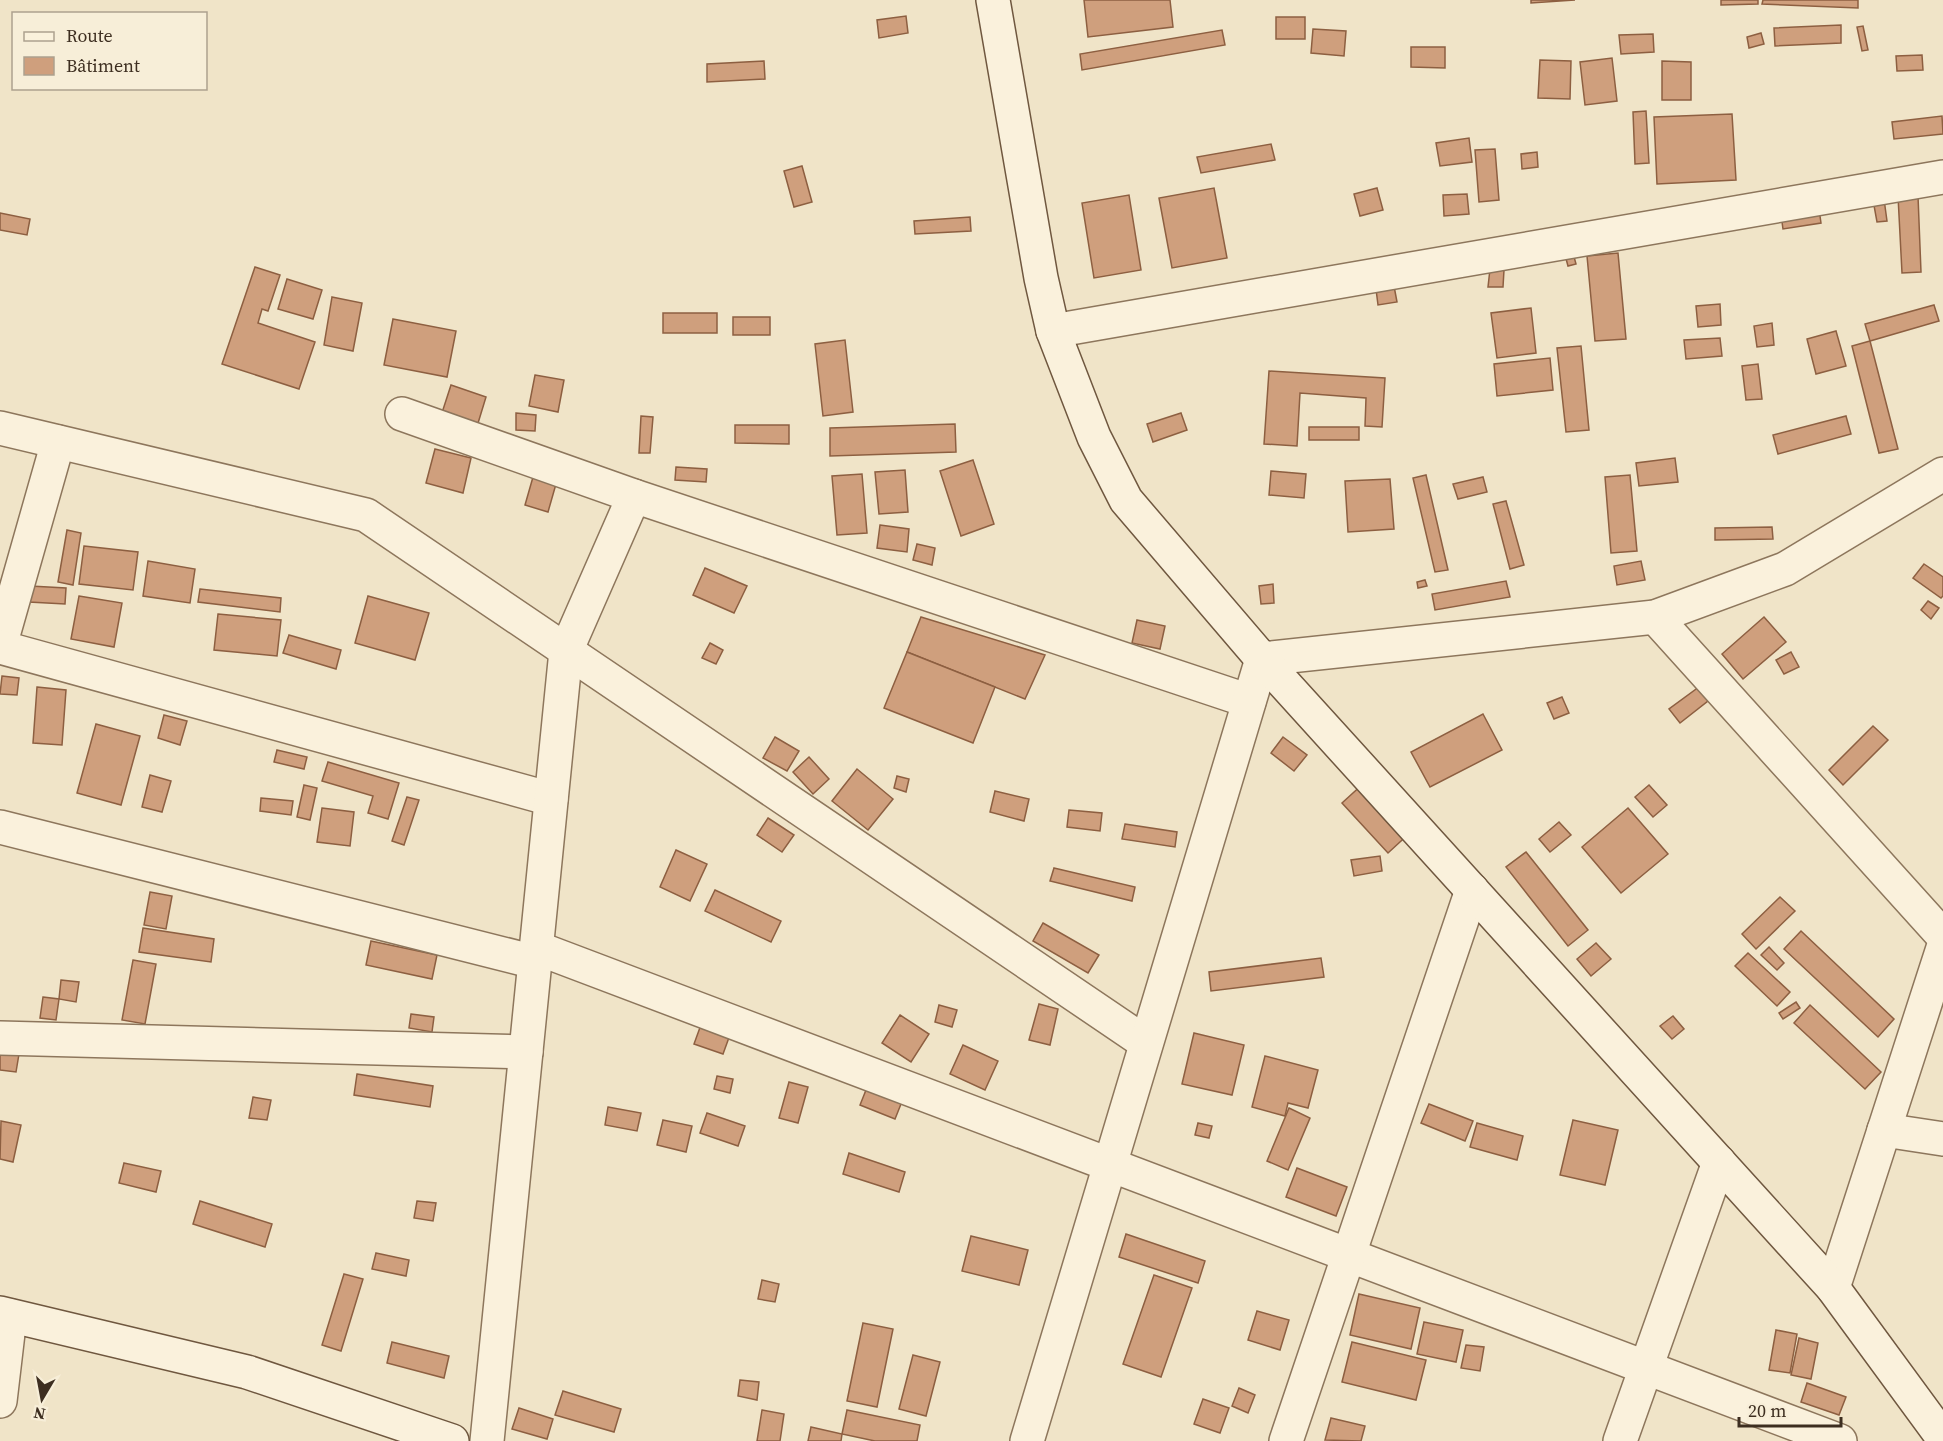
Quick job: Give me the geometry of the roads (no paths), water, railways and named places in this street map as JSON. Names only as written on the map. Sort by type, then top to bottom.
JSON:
[{"type":"street","points":[[993,0],[1041,278],[1053,331],[1094,437],[1126,500],[1262,659],[1833,1288],[1943,1438]]},
{"type":"street","points":[[1053,331],[1943,177]]},
{"type":"street","points":[[402,414],[634,496],[1249,701]]},
{"type":"street","points":[[0,428],[366,516],[1146,1044]]},
{"type":"street","points":[[58,442],[0,647],[551,799]]},
{"type":"street","points":[[1262,659],[1655,617],[1785,569],[1943,474]]},
{"type":"street","points":[[488,1441],[566,651],[634,496]]},
{"type":"street","points":[[1655,617],[1943,948],[1833,1288]]},
{"type":"street","points":[[1027,1441],[1262,659]]},
{"type":"street","points":[[0,827],[536,955],[1110,1164],[1840,1441]]},
{"type":"street","points":[[1286,1441],[1472,890]]},
{"type":"street","points":[[0,1038],[526,1052]]},
{"type":"street","points":[[1884,1130],[1943,1139]]},
{"type":"street","points":[[1620,1441],[1719,1162]]},
{"type":"street","points":[[0,1401],[5,1315],[247,1372],[452,1441]]}]
